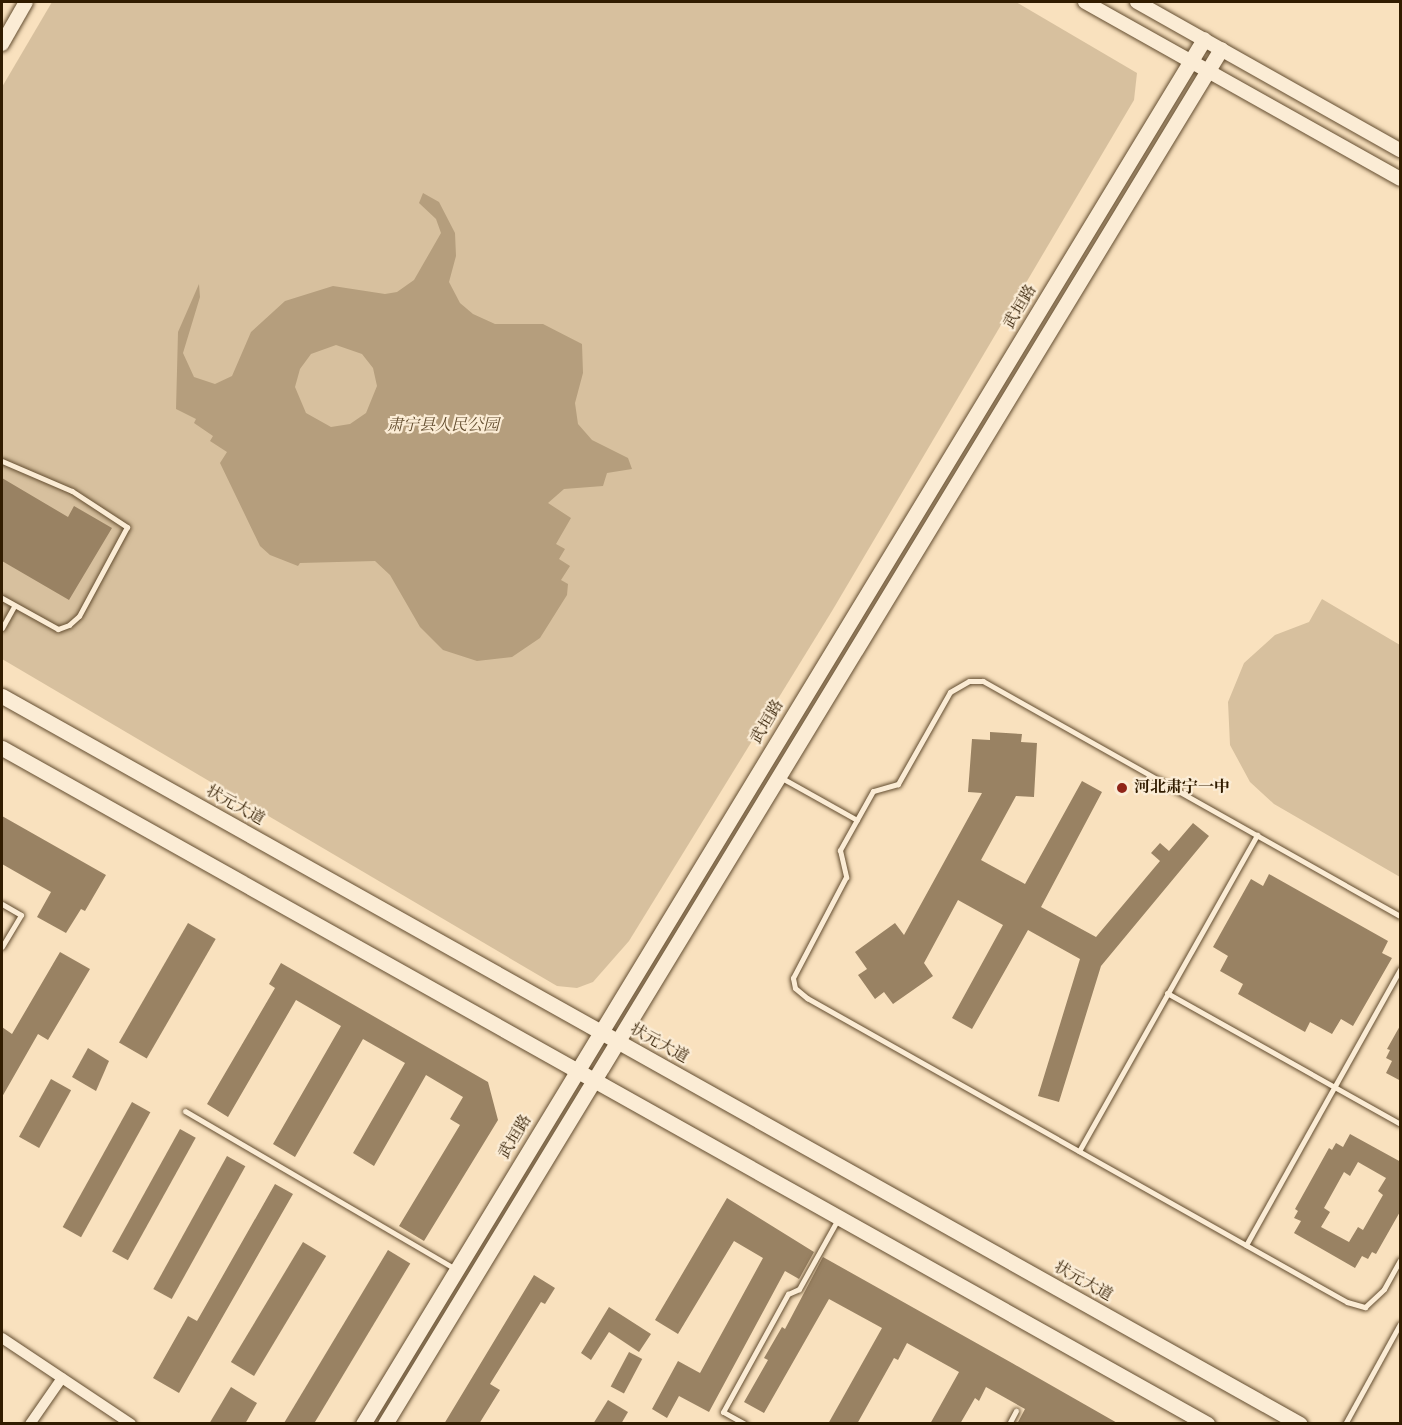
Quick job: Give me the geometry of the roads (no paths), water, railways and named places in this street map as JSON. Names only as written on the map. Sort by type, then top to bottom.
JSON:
[{"type":"main road","name":"武垣路","points":[[363,1424],[1204,39]]},
{"type":"main road","points":[[385,1424],[1221,49]]},
{"type":"main road","name":"状元大道","points":[[2,696],[1300,1424]]},
{"type":"main road","points":[[2,748],[1207,1424]]},
{"type":"street","points":[[2,44],[26,2]]},
{"type":"street","points":[[1085,2],[1401,179]]},
{"type":"street","points":[[1137,2],[1401,150]]},
{"type":"street","points":[[2,1338],[131,1424]]},
{"type":"street","points":[[30,1424],[62,1378]]},
{"type":"lane","points":[[2,461],[72,491],[127,527],[79,616],[69,625],[58,628],[2,598]]},
{"type":"lane","points":[[2,628],[14,606]]},
{"type":"lane","points":[[1401,916],[983,681],[969,681],[950,692],[898,784],[873,791],[840,850],[846,877],[797,964],[795,988],[1347,1302],[1365,1307],[1384,1289],[1401,1260]]},
{"type":"lane","points":[[779,776],[857,820]]},
{"type":"lane","points":[[1079,1151],[1257,835]]},
{"type":"lane","points":[[2,904],[21,915],[2,947]]},
{"type":"lane","points":[[1246,1245],[1401,969]]},
{"type":"lane","points":[[1167,993],[1401,1124]]},
{"type":"lane","points":[[186,1111],[457,1270]]},
{"type":"lane","points":[[745,1424],[723,1412],[788,1294],[799,1289],[839,1217]]},
{"type":"lane","points":[[1345,1424],[1401,1324]]},
{"type":"lane","points":[[1008,1424],[1016,1411]]},
{"type":"place","name":"河北肃宁一中","points":[[1122,788]]},
{"type":"park label","name":"肃宁县人民公园","points":[[443,426]]}]
